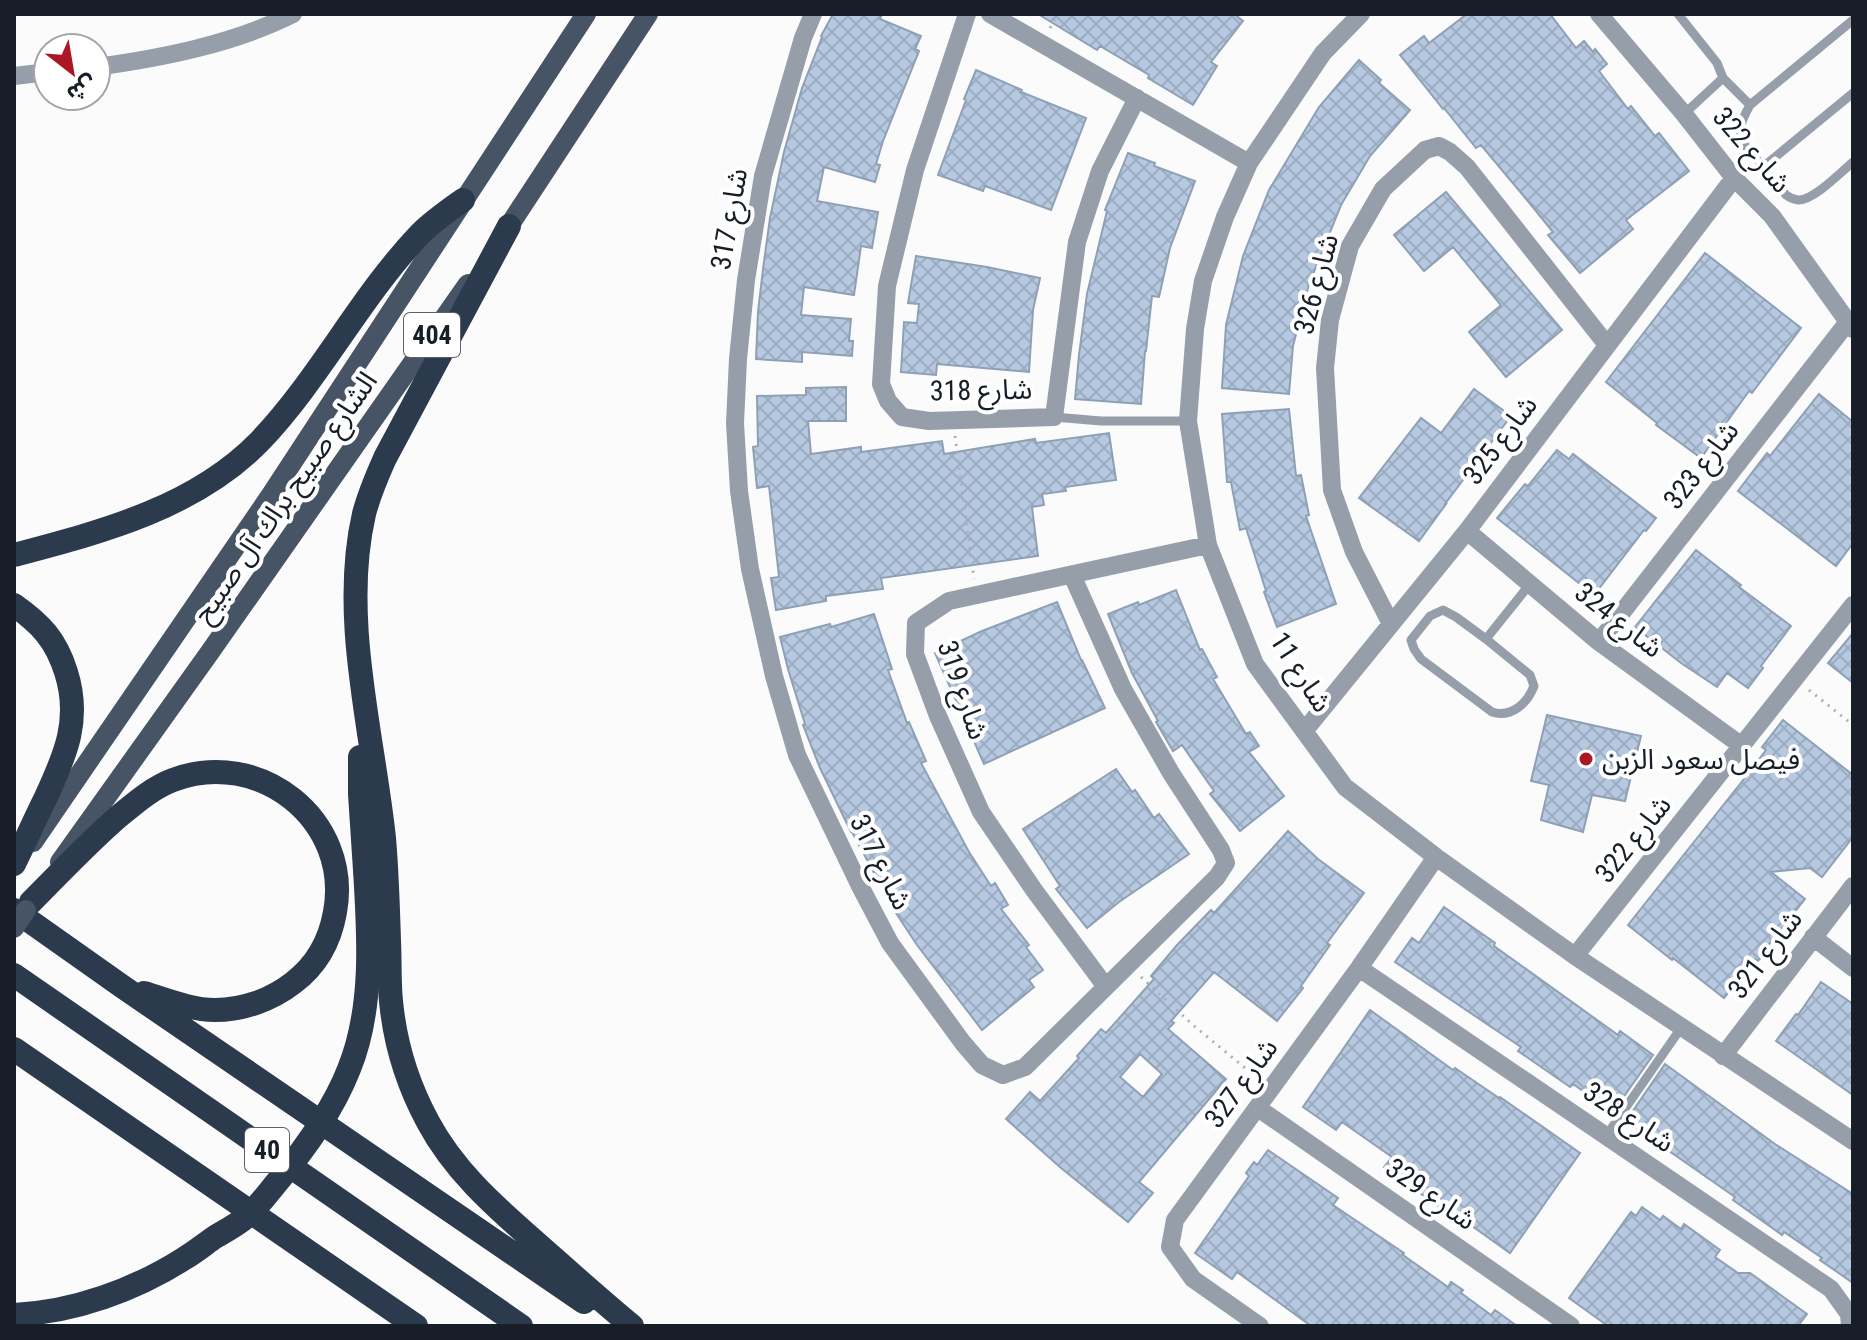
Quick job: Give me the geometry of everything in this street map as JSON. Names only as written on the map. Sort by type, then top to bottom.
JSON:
[{"type":"highway","points":[[14,555],[80,538],[152,512],[226,470],[258,443],[286,411],[382,280],[423,230],[463,200]]},
{"type":"highway","points":[[14,1315],[54,1310],[122,1291],[185,1258],[246,1217],[287,1171],[329,1111],[350,1067],[367,990],[368,951],[360,794],[361,682],[356,581],[364,516],[385,458],[509,226]]},
{"type":"highway","points":[[14,539],[152,512]]},
{"type":"highway","points":[[14,605],[47,632],[62,657],[73,699],[67,749],[14,867]]},
{"type":"highway","points":[[361,682],[384,837],[390,1000],[401,1053],[415,1095],[429,1124],[466,1177],[489,1201],[632,1326]]},
{"type":"highway","points":[[123,987],[186,1006],[212,1010],[236,1009],[282,992],[317,960],[332,928],[338,898],[336,867],[326,840],[303,807],[274,786],[240,773],[194,773],[170,781],[142,796],[24,907],[123,987],[569,1293],[623,1326]]},
{"type":"highway","name":"40","points":[[14,975],[521,1326]]},
{"type":"highway","name":"40","points":[[14,1049],[416,1326]]},
{"type":"main road","name":"الشارع صبيح براك آل صبيح","points":[[14,867],[271,495],[586,14]]},
{"type":"main road","name":"الشارع صبيح براك آل صبيح","points":[[14,928],[24,907],[210,652],[509,226],[648,14]]},
{"type":"street","points":[[112,64],[176,53],[229,39],[293,14]]},
{"type":"street","name":"شارع 317","points":[[813,14],[803,38],[763,176],[746,280],[735,423],[739,491],[750,569],[774,676],[797,755],[861,888],[890,943],[963,1043],[982,1065],[1003,1075],[1025,1067],[1217,877],[1226,863],[1123,689],[1072,575]]},
{"type":"street","name":"شارع 318","points":[[967,14],[915,170],[887,286],[881,384],[888,401],[902,417],[929,421],[1054,417],[1077,242],[1100,171],[1137,98]]},
{"type":"street","points":[[990,14],[1249,163]]},
{"type":"street","name":"شارع 11","points":[[1361,14],[1323,53],[1249,163],[1225,217],[1203,281],[1195,329],[1188,421],[1208,545],[1255,664],[1345,787],[1436,857],[1575,956],[1853,1141]]},
{"type":"street","name":"شارع 322","points":[[1599,14],[1734,178],[1772,216],[1850,326]]},
{"type":"street","name":"شارع 326","points":[[1391,624],[1354,552],[1332,490],[1325,368],[1330,320],[1350,246],[1383,189],[1425,150],[1439,146],[1450,152],[1467,167],[1607,345]]},
{"type":"street","name":"شارع 325","points":[[1305,730],[1467,531],[1734,178]]},
{"type":"street","name":"شارع 323","points":[[1599,642],[1850,326]]},
{"type":"street","name":"شارع 324","points":[[1467,531],[1599,642],[1742,746]]},
{"type":"street","name":"شارع 319","points":[[1106,987],[981,812],[938,716],[915,654],[916,623],[949,601],[1208,545]]},
{"type":"street","name":"شارع 322","points":[[1575,956],[1853,605]]},
{"type":"street","name":"شارع 327","points":[[1260,1326],[1193,1279],[1170,1247],[1175,1220],[1436,857]]},
{"type":"street","name":"شارع 321","points":[[1723,1056],[1853,886]]},
{"type":"street","points":[[1813,937],[1853,968]]},
{"type":"street","name":"شارع 328","points":[[1359,968],[1831,1289],[1849,1314],[1850,1326]]},
{"type":"street","name":"شارع 329","points":[[1258,1108],[1571,1326]]},
{"type":"lane","points":[[1678,14],[1717,63],[1723,78],[1750,105]]},
{"type":"lane","points":[[1853,20],[1750,105],[1740,123],[1744,144],[1786,195],[1793,199],[1802,200],[1815,194],[1853,162]]},
{"type":"lane","points":[[1684,114],[1723,78]]},
{"type":"lane","points":[[1763,167],[1853,93]]},
{"type":"lane","points":[[1054,417],[1101,421],[1188,421]]},
{"type":"lane","points":[[1486,639],[1530,584]]},
{"type":"lane","points":[[1443,610],[1486,639],[1530,675],[1534,686],[1517,709],[1509,714],[1492,712],[1480,704],[1421,659],[1411,640],[1430,616],[1443,610]]},
{"type":"lane","points":[[1606,1136],[1681,1028]]},
{"type":"path","points":[[953,420],[976,596]]},
{"type":"path","points":[[1795,679],[1853,725]]},
{"type":"path","points":[[1128,965],[1193,1025],[1271,1089]]},
{"type":"building","points":[[833,14],[882,14],[880,19],[921,36],[915,49],[919,51],[883,141],[876,164],[880,165],[875,182],[824,167],[817,201],[878,212],[872,248],[861,246],[854,295],[804,287],[801,315],[851,319],[849,341],[853,341],[852,356],[802,352],[802,362],[756,359],[763,269],[784,152],[802,88],[821,36]]},
{"type":"building","points":[[1038,14],[1234,14],[1243,21],[1211,62],[1217,66],[1193,105],[1100,46],[1097,50]]},
{"type":"building","points":[[1467,14],[1550,14],[1576,48],[1584,41],[1593,52],[1595,49],[1607,64],[1599,71],[1628,109],[1631,106],[1655,136],[1659,133],[1689,171],[1626,220],[1633,229],[1580,273],[1548,235],[1553,232],[1522,194],[1481,145],[1476,148],[1400,55],[1424,36],[1429,43]]},
{"type":"building","points":[[1359,60],[1381,80],[1379,83],[1410,110],[1370,156],[1341,205],[1309,284],[1293,346],[1289,394],[1222,388],[1226,325],[1243,256],[1269,190],[1319,107]]},
{"type":"building","points":[[976,70],[1086,118],[1051,210],[985,186],[983,191],[938,175]]},
{"type":"building","points":[[1128,153],[1195,181],[1170,248],[1159,297],[1152,296],[1141,404],[1075,399],[1087,294],[1105,210]]},
{"type":"building","points":[[1446,192],[1562,330],[1506,377],[1469,332],[1500,304],[1453,247],[1424,271],[1394,235]]},
{"type":"building","points":[[1705,253],[1801,328],[1752,393],[1749,391],[1701,458],[1606,382]]},
{"type":"building","points":[[916,256],[1040,278],[1033,310],[1029,372],[937,364],[936,375],[901,372],[904,322],[917,323],[919,304],[908,303]]},
{"type":"building","points":[[846,387],[846,421],[808,421],[811,454],[861,447],[861,452],[942,441],[944,454],[1035,439],[1036,443],[1109,433],[1116,480],[1065,487],[1066,491],[1042,494],[1044,505],[1032,507],[1038,556],[881,578],[883,589],[826,596],[826,601],[776,610],[771,578],[779,577],[769,486],[757,488],[753,447],[758,446],[757,396],[806,395],[806,388]]},
{"type":"building","points":[[1474,389],[1511,416],[1419,541],[1359,498],[1421,418],[1441,433]]},
{"type":"building","points":[[1819,394],[1853,422],[1853,543],[1836,566],[1738,491]]},
{"type":"building","points":[[1289,409],[1296,476],[1301,475],[1309,515],[1306,516],[1336,604],[1277,627],[1246,528],[1240,530],[1231,482],[1227,482],[1222,414]]},
{"type":"building","points":[[1557,450],[1569,459],[1573,454],[1656,518],[1594,595],[1497,518]]},
{"type":"building","points":[[1696,550],[1791,626],[1748,688],[1727,673],[1717,687],[1635,627]]},
{"type":"building","points":[[1176,590],[1200,650],[1217,677],[1213,679],[1246,734],[1250,732],[1259,746],[1249,752],[1284,796],[1240,831],[1210,794],[1214,791],[1182,745],[1173,751],[1132,673],[1108,614]]},
{"type":"building","points":[[1057,602],[1105,708],[984,764],[935,653]]},
{"type":"building","points":[[874,614],[892,669],[888,670],[907,723],[926,761],[921,763],[969,852],[991,886],[995,883],[1008,905],[1001,909],[1029,945],[1026,947],[1043,970],[1029,980],[1034,987],[982,1030],[917,945],[851,832],[803,725],[788,669],[780,637],[830,624],[831,627]]},
{"type":"building","points":[[1853,633],[1853,683],[1828,663]]},
{"type":"building","name":"فيصل سعود الزبن","points":[[1547,715],[1641,736],[1625,801],[1592,795],[1583,832],[1541,820],[1549,785],[1531,781]]},
{"type":"building","points":[[1783,720],[1853,775],[1853,837],[1822,877],[1810,868],[1771,872],[1805,899],[1769,948],[1758,961],[1755,959],[1724,998],[1628,925],[1766,750],[1762,747]]},
{"type":"building","points":[[1116,769],[1154,818],[1159,814],[1189,854],[1087,928],[1056,889],[1060,886],[1023,829]]},
{"type":"building","points":[[1288,831],[1318,859],[1364,893],[1327,943],[1330,945],[1301,986],[1303,988],[1277,1021],[1214,972],[1171,1021],[1174,1023],[1168,1029],[1226,1079],[1139,1182],[1153,1193],[1128,1222],[1006,1119],[1030,1092],[1040,1101],[1101,1029],[1106,1033],[1154,979],[1151,976],[1177,945],[1211,910],[1214,913]],"holes":[[[1140,1054],[1162,1074],[1143,1097],[1120,1077]]]},
{"type":"building","points":[[1444,907],[1618,1035],[1620,1031],[1653,1055],[1613,1112],[1573,1084],[1570,1087],[1518,1051],[1521,1047],[1395,962],[1412,938],[1419,943]]},
{"type":"building","points":[[1821,982],[1853,1004],[1853,1095],[1776,1041]]},
{"type":"building","points":[[1370,1010],[1453,1070],[1455,1068],[1500,1097],[1580,1153],[1510,1253],[1384,1167],[1392,1157],[1342,1122],[1336,1130],[1303,1107]]},
{"type":"building","points":[[1665,1064],[1775,1144],[1853,1194],[1853,1283],[1626,1121]]},
{"type":"building","points":[[1268,1150],[1338,1198],[1333,1205],[1448,1287],[1451,1282],[1491,1315],[1495,1310],[1517,1326],[1311,1326],[1237,1272],[1232,1279],[1195,1253],[1249,1176],[1246,1173],[1254,1162],[1257,1165]]},
{"type":"building","points":[[1642,1207],[1660,1220],[1663,1216],[1681,1229],[1684,1224],[1720,1250],[1715,1257],[1738,1273],[1750,1273],[1807,1314],[1798,1326],[1608,1326],[1569,1298],[1631,1212],[1636,1216]]},
{"type":"place","name":"فيصل سعود الزبن","points":[[1586,759]]}]
